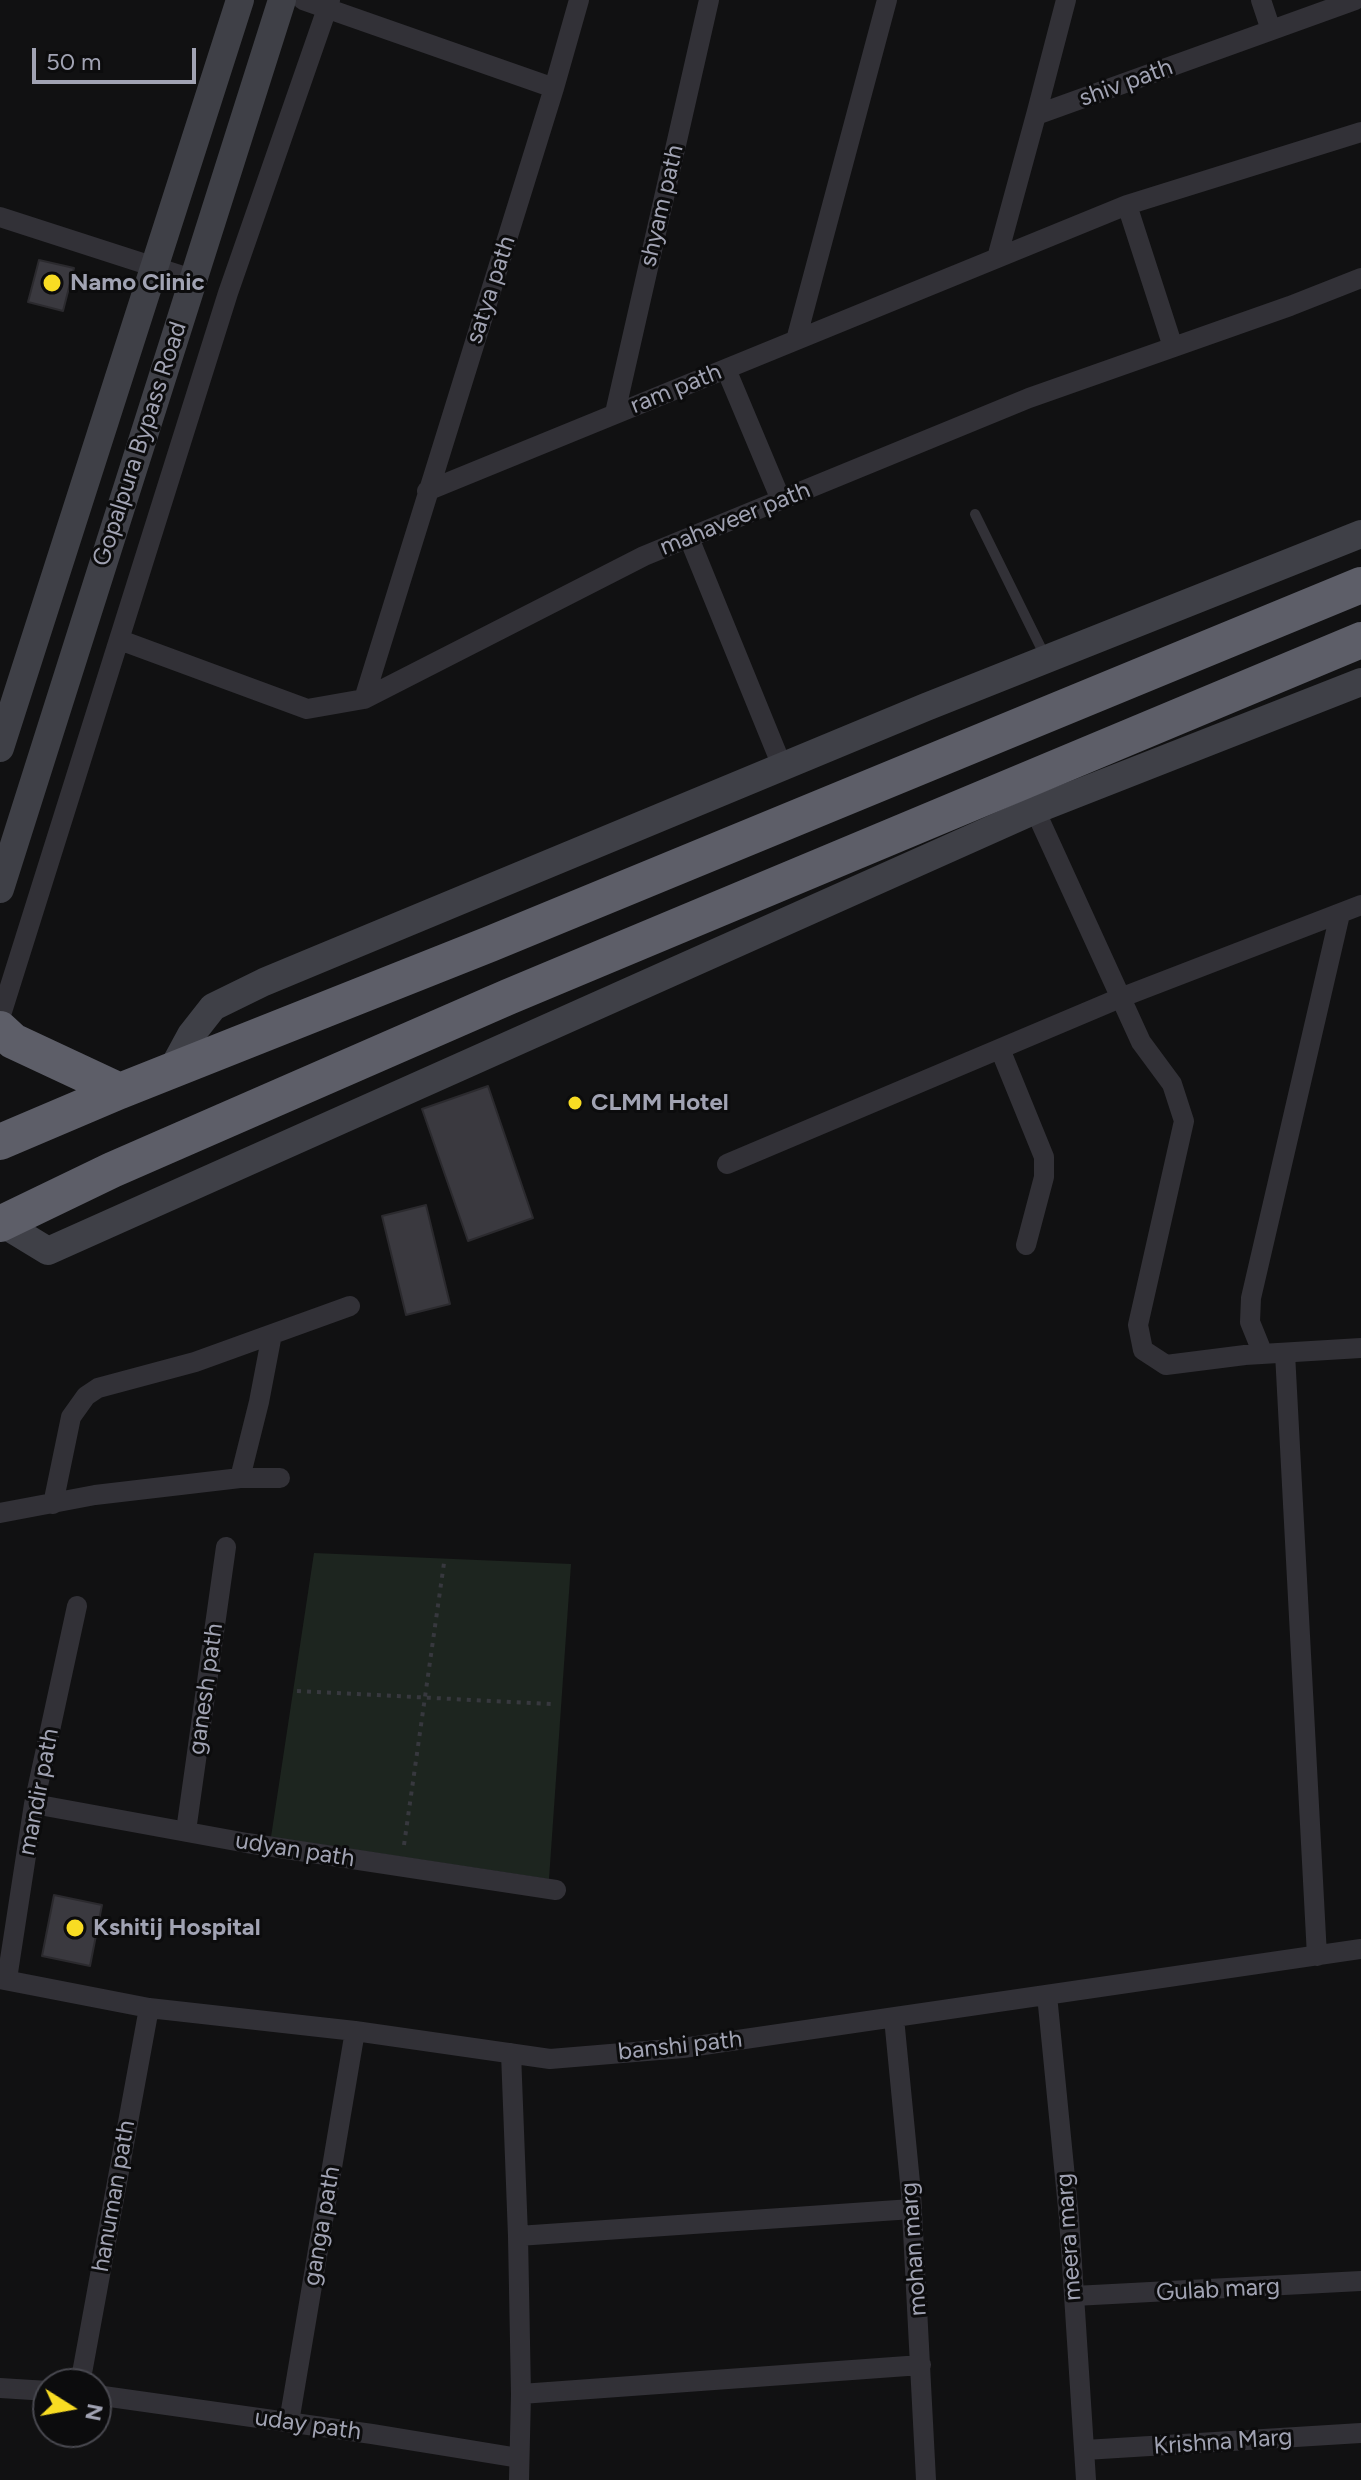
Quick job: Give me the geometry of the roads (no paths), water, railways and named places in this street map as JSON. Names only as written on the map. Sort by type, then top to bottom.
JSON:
[{"type":"highway","points":[[0,1142],[1361,585]]},
{"type":"highway","points":[[1,1223],[112,1170],[508,997],[1361,640]]},
{"type":"highway","points":[[0,1029],[13,1041],[120,1091]]},
{"type":"street","name":"Gopalpura Bypass Road","points":[[0,748],[240,0]]},
{"type":"street","name":"Gopalpura Bypass Road","points":[[0,889],[282,0]]},
{"type":"street","points":[[303,0],[329,4],[554,88]]},
{"type":"street","name":"satya path","points":[[427,491],[579,0]]},
{"type":"street","name":"shyam path","points":[[615,413],[709,0]]},
{"type":"street","points":[[796,340],[887,0]]},
{"type":"street","points":[[997,258],[1066,0]]},
{"type":"street","points":[[1261,0],[1271,30]]},
{"type":"street","name":"shiv path","points":[[1036,115],[1355,0]]},
{"type":"street","points":[[0,1018],[228,293],[329,4]]},
{"type":"street","name":"ram path","points":[[427,491],[1127,205],[1361,132]]},
{"type":"street","points":[[1127,205],[1173,347]]},
{"type":"street","points":[[0,217],[192,279]]},
{"type":"street","name":"mahaveer path","points":[[120,640],[307,709],[364,699],[644,556],[1029,398],[1361,278]]},
{"type":"street","points":[[726,369],[781,500]]},
{"type":"street","points":[[364,699],[427,491]]},
{"type":"street","points":[[172,1070],[191,1035],[213,1007],[279,976],[782,766],[1361,534]]},
{"type":"street","points":[[689,538],[782,766]]},
{"type":"street","points":[[1,1223],[48,1251],[1035,810],[1361,682]]},
{"type":"street","points":[[1035,810],[1141,1042],[1172,1084],[1184,1121],[1138,1325],[1143,1350],[1166,1365],[1263,1354],[1361,1348]]},
{"type":"street","points":[[727,1164],[1120,998],[1361,905]]},
{"type":"street","points":[[1263,1354],[1250,1322],[1251,1298],[1340,914]]},
{"type":"street","points":[[1000,1049],[1044,1157],[1044,1177],[1026,1245]]},
{"type":"street","points":[[53,1504],[71,1417],[86,1396],[98,1388],[195,1362],[350,1306]]},
{"type":"street","points":[[240,1478],[272,1334]]},
{"type":"street","points":[[1285,1353],[1317,1956]]},
{"type":"street","points":[[0,1513],[95,1495],[240,1478],[280,1478]]},
{"type":"street","name":"ganesh path","points":[[186,1831],[226,1547]]},
{"type":"street","name":"mandir path","points":[[4,1979],[34,1804],[77,1606]]},
{"type":"street","name":"udyan path","points":[[34,1804],[556,1890]]},
{"type":"street","name":"banshi path","points":[[4,1979],[149,2008],[355,2031],[550,2059],[668,2050],[1361,1949]]},
{"type":"street","name":"meera marg","points":[[1047,1995],[1074,2296],[1086,2480]]},
{"type":"street","name":"hanuman path","points":[[83,2368],[149,2008]]},
{"type":"street","name":"mohan marg","points":[[894,2018],[912,2209],[926,2480]]},
{"type":"street","name":"ganga path","points":[[289,2422],[355,2031]]},
{"type":"street","points":[[511,2053],[521,2394],[519,2480]]},
{"type":"street","points":[[518,2236],[912,2209]]},
{"type":"street","name":"Gulab marg","points":[[1074,2296],[1361,2281]]},
{"type":"street","points":[[521,2394],[921,2365]]},
{"type":"street","points":[[0,2388],[32,2390]]},
{"type":"street","name":"uday path","points":[[112,2397],[519,2458]]},
{"type":"street","name":"Krishna Marg","points":[[1085,2450],[1361,2433]]},
{"type":"lane","points":[[975,514],[1046,659]]},
{"type":"place","name":"Namo Clinic","points":[[52,283]]},
{"type":"place","name":"CLMM Hotel","points":[[575,1103]]},
{"type":"place","name":"Kshitij Hospital","points":[[75,1928]]}]
